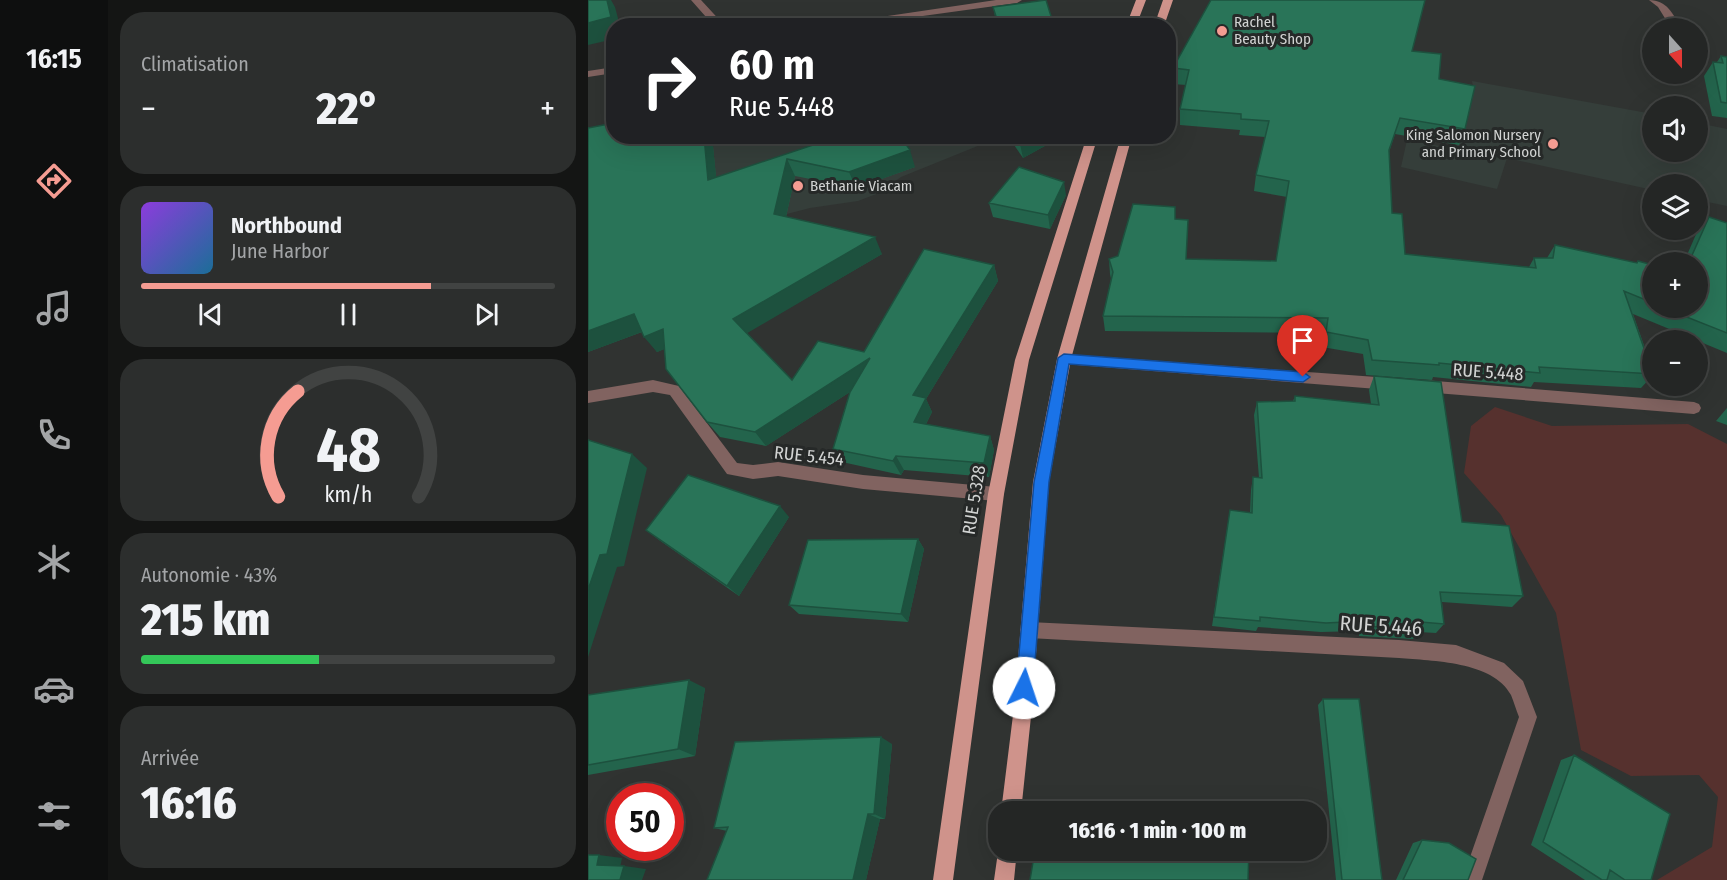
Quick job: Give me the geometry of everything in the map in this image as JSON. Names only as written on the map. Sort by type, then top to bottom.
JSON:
[{"type":"main road","points":[[1134,18],[1141,0]]},
{"type":"main road","points":[[1162,18],[1168,0]]},
{"type":"main road","name":"RUE 5.328","points":[[943,880],[996,494],[1022,360],[1090,144]]},
{"type":"main road","points":[[1012,801],[1041,482],[1064,358],[1124,144]]},
{"type":"main road","points":[[1004,880],[1006,861]]},
{"type":"street","points":[[696,0],[713,18]]},
{"type":"street","points":[[884,18],[1017,0]]},
{"type":"street","points":[[1654,0],[1661,5],[1669,18]]},
{"type":"street","points":[[588,74],[606,71]]},
{"type":"street","name":"RUE 5.448","points":[[1064,358],[1694,408]]},
{"type":"street","name":"RUE 5.454","points":[[588,397],[653,386],[674,390],[688,406],[732,469],[753,472],[778,469],[863,482],[996,494]]},
{"type":"street","name":"RUE 5.446","points":[[1029,630],[1400,649],[1456,654],[1498,669],[1517,687],[1528,717],[1472,880]]},
{"type":"shaded area","name":"King Salomon Nursery and Primary School","points":[[1472,81],[1642,112],[1642,162],[1708,162],[1708,125],[1727,129],[1727,206],[1708,202],[1708,174],[1642,174],[1642,188],[1507,158],[1497,189],[1401,167],[1407,140],[1451,148],[1467,119]]},
{"type":"shaded area","name":"Bethanie Viacam","points":[[983,144],[901,177],[879,193],[858,201],[810,208],[711,234],[698,145]]},
{"type":"shaded area","points":[[1495,407],[1552,426],[1688,424],[1727,444],[1727,880],[1657,880],[1712,847],[1718,797],[1699,775],[1631,776],[1581,750],[1556,613],[1501,515],[1464,473],[1471,426]]},
{"type":"building","points":[[588,0],[607,0],[611,17],[588,23]]},
{"type":"building","points":[[1046,0],[1052,18],[996,18],[993,7]]},
{"type":"building","points":[[1211,0],[1425,0],[1412,51],[1441,54],[1439,79],[1475,86],[1465,129],[1400,118],[1389,150],[1392,213],[1402,214],[1405,254],[1536,268],[1534,258],[1553,258],[1555,245],[1637,263],[1642,262],[1642,298],[1624,291],[1642,343],[1642,373],[1539,367],[1540,373],[1439,363],[1439,365],[1372,360],[1368,340],[1326,332],[1328,318],[1103,316],[1113,272],[1109,259],[1118,256],[1133,204],[1175,207],[1175,219],[1188,220],[1186,259],[1276,261],[1289,181],[1256,175],[1269,121],[1241,119],[1241,114],[1180,109],[1189,70],[1176,68],[1176,63]]},
{"type":"building","points":[[1721,56],[1727,57],[1727,103],[1721,102],[1713,62],[1723,63]]},
{"type":"building","points":[[606,125],[606,144],[705,144],[708,180],[816,144],[906,144],[910,150],[849,172],[787,159],[774,214],[875,237],[733,319],[792,380],[818,341],[864,352],[924,249],[994,265],[913,395],[926,398],[914,422],[990,436],[984,463],[896,456],[893,461],[833,449],[850,392],[870,358],[755,432],[707,422],[666,369],[663,329],[644,337],[634,314],[588,331],[588,128]]},
{"type":"building","points":[[1019,167],[1064,182],[1048,215],[989,203]]},
{"type":"building","points":[[1709,217],[1727,223],[1727,333],[1689,318],[1708,318],[1708,252],[1693,252],[1699,240],[1708,240]]},
{"type":"building","points":[[1374,376],[1441,382],[1462,522],[1509,526],[1523,596],[1440,592],[1444,624],[1421,622],[1421,630],[1366,626],[1365,621],[1326,623],[1260,617],[1260,621],[1214,617],[1230,510],[1252,513],[1253,477],[1262,478],[1257,402],[1295,401],[1295,396],[1379,405]]},
{"type":"building","points":[[588,440],[632,454],[607,554],[600,555],[588,590]]},
{"type":"building","points":[[688,475],[780,506],[727,586],[646,530]]},
{"type":"building","points":[[918,539],[901,614],[789,605],[808,540]]},
{"type":"building","points":[[689,680],[678,749],[588,765],[588,695]]},
{"type":"building","points":[[1323,699],[1359,699],[1382,880],[1342,880]]},
{"type":"building","points":[[881,737],[874,814],[868,814],[853,880],[707,880],[728,827],[714,828],[735,742]]},
{"type":"building","points":[[1574,755],[1670,814],[1651,880],[1625,880],[1610,870],[1607,880],[1602,880],[1543,842]]},
{"type":"building","points":[[1422,840],[1449,843],[1476,859],[1468,880],[1403,880]]},
{"type":"building","points":[[588,855],[599,855],[597,865],[624,866],[620,880],[588,880]]},
{"type":"building","points":[[1033,861],[1249,861],[1248,880],[1030,880]]},
{"type":"place","name":"Rachel Beauty Shop","points":[[1222,31]]},
{"type":"place","name":"King Salomon Nursery and Primary School","points":[[1553,144]]},
{"type":"place","name":"Bethanie Viacam","points":[[798,186]]},
{"type":"route","points":[[1024,688],[1041,482],[1064,358],[1303,377]]}]
